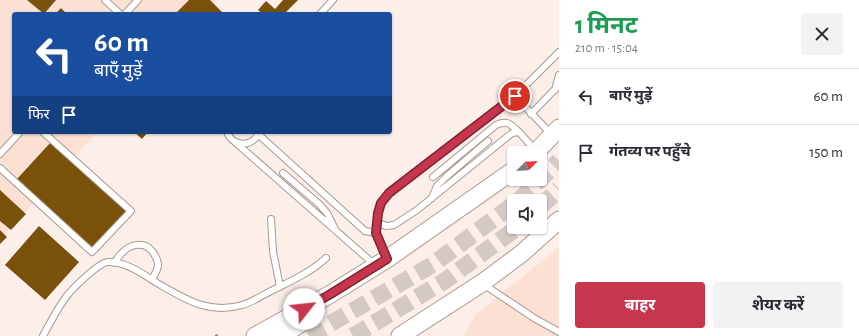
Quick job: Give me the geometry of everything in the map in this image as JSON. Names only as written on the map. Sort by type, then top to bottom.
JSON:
[{"type":"street","points":[[541,146],[555,132]]},
{"type":"street","points":[[255,336],[329,295],[381,263],[507,175]]},
{"type":"street","points":[[400,336],[482,283],[520,254],[559,220]]},
{"type":"street","points":[[281,336],[312,316],[329,295]]},
{"type":"lane","points":[[105,0],[118,12]]},
{"type":"lane","points":[[127,12],[138,0]]},
{"type":"lane","points":[[322,12],[333,0]]},
{"type":"lane","points":[[381,263],[376,233],[378,213],[381,203],[389,193],[515,96],[559,52]]},
{"type":"lane","points":[[531,114],[557,87],[559,75]]},
{"type":"lane","points":[[515,96],[531,114],[555,132]]},
{"type":"lane","points":[[433,177],[496,125],[503,122],[510,124],[519,132],[530,146]]},
{"type":"lane","points":[[377,222],[386,226],[394,225],[417,210],[512,134],[519,132]]},
{"type":"lane","points":[[0,154],[18,134]]},
{"type":"lane","points":[[0,168],[92,252],[131,211],[45,134]]},
{"type":"lane","points":[[228,134],[231,139],[335,230],[381,263]]},
{"type":"lane","points":[[235,142],[241,144],[251,142],[258,134]]},
{"type":"lane","points":[[260,134],[365,231],[376,233]]},
{"type":"lane","points":[[431,199],[437,186],[488,141]]},
{"type":"lane","points":[[283,173],[323,208],[335,230]]},
{"type":"lane","points":[[271,219],[273,251],[280,287]]},
{"type":"lane","points":[[114,263],[121,253],[127,248],[144,244],[150,248],[158,263],[158,267],[152,280]]},
{"type":"lane","points":[[43,336],[66,296],[101,264],[108,262],[123,264],[181,297],[203,306],[223,309],[243,305],[280,287],[314,268],[326,258]]},
{"type":"lane","points":[[482,283],[534,318],[559,332]]},
{"type":"shaded area","points":[[0,0],[217,0],[206,12],[12,12],[12,134],[95,134],[4,235],[0,232]]},
{"type":"shaded area","points":[[559,247],[559,336],[464,336],[476,314]]},
{"type":"building","points":[[27,0],[56,0],[46,12],[42,12]]},
{"type":"building","points":[[189,0],[210,0],[222,12],[177,12]]},
{"type":"building","points":[[283,0],[298,0],[286,12],[260,12],[258,10],[266,1],[275,9]]},
{"type":"building","points":[[61,8],[65,12],[57,12]]},
{"type":"building","points":[[136,134],[146,134],[142,139]]},
{"type":"building","points":[[51,142],[127,210],[93,248],[17,179]]},
{"type":"building","points":[[0,190],[26,214],[11,230],[0,221]]},
{"type":"building","points":[[39,226],[79,262],[45,300],[5,265]]},
{"type":"building","points":[[0,230],[7,237],[0,244]]},
{"type":"tunnel","points":[[525,194],[559,161]]},
{"type":"tunnel","points":[[547,200],[559,189]]},
{"type":"tunnel","points":[[309,336],[432,265],[507,209]]},
{"type":"tunnel","points":[[353,336],[446,280],[508,234]]},
{"type":"route","points":[[304,309],[387,259],[376,233],[378,213],[381,203],[389,193],[515,96]]}]
